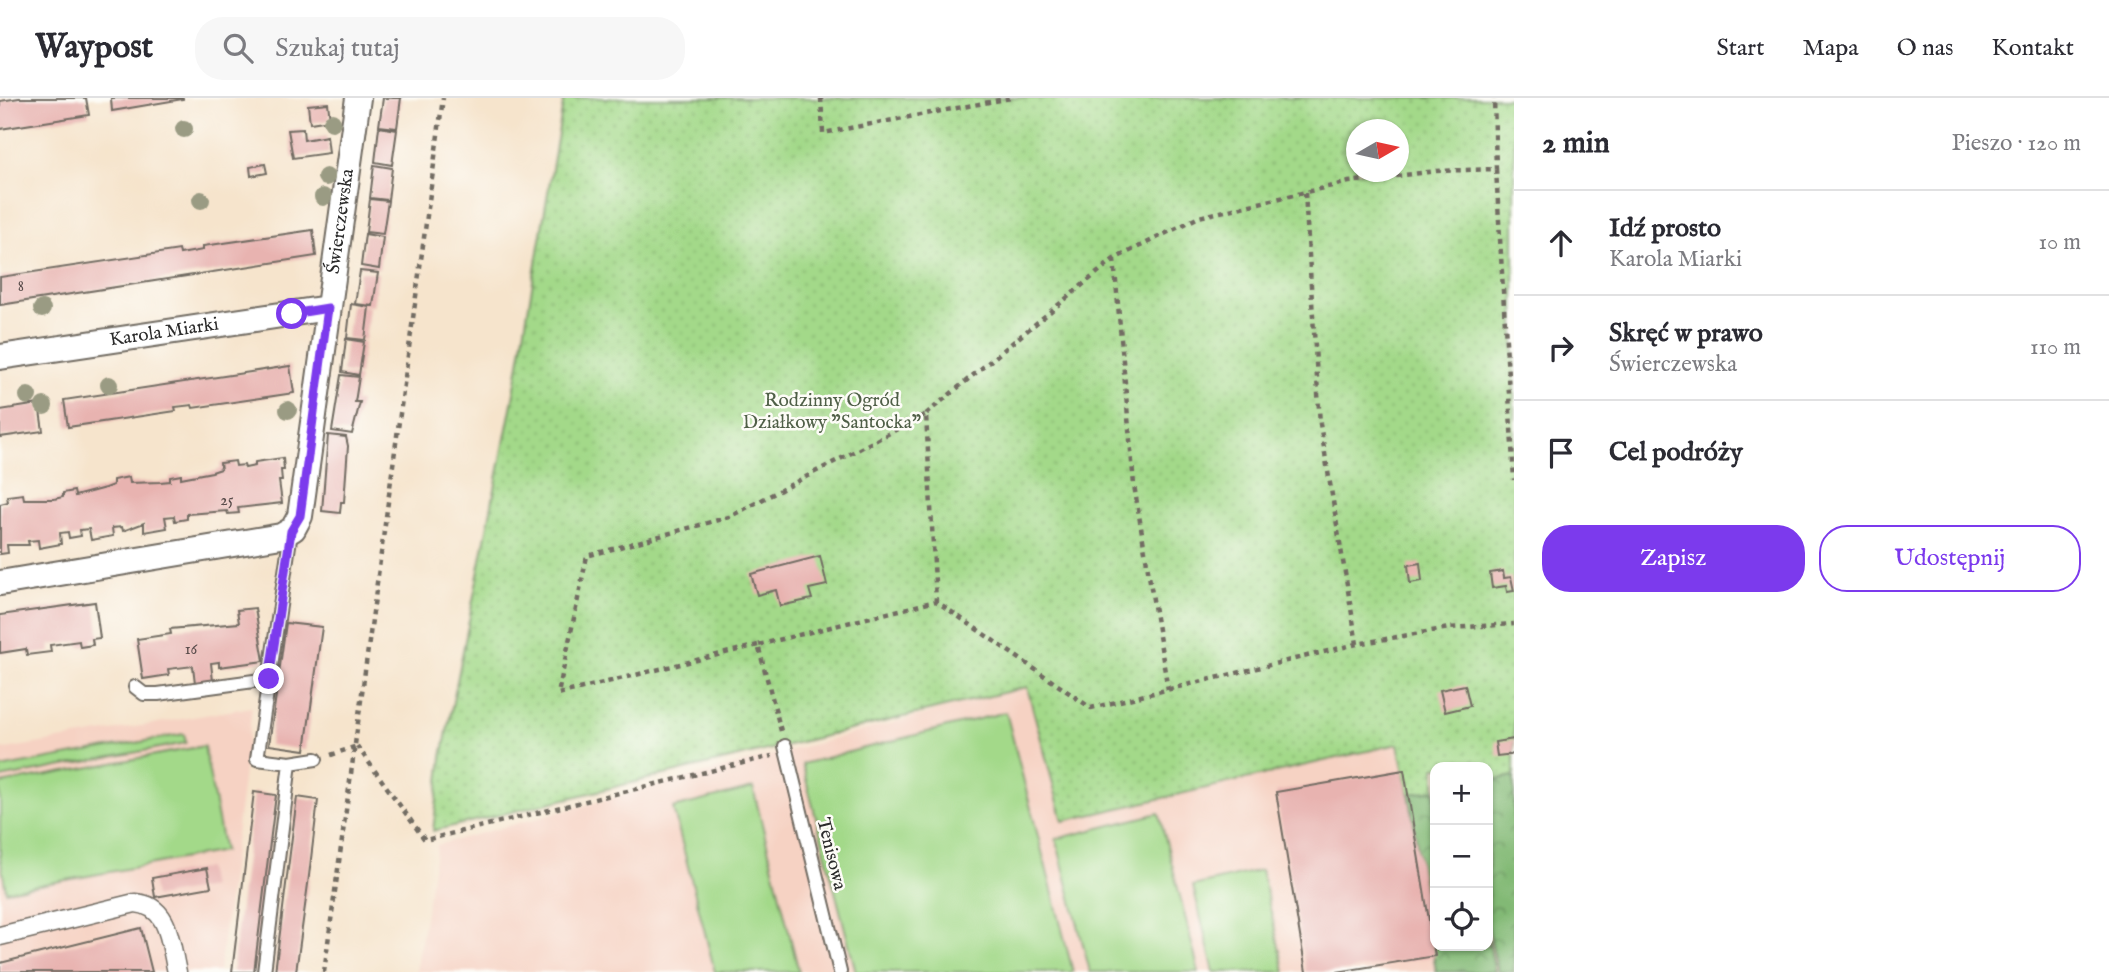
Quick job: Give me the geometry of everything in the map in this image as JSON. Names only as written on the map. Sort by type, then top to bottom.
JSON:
[{"type":"street","name":"Świerczewska","points":[[291,531],[300,516],[358,98]]},
{"type":"street","name":"Karola Miarki","points":[[0,357],[328,308]]},
{"type":"street","points":[[0,583],[281,536],[291,531]]},
{"type":"street","points":[[0,936],[135,903],[150,904],[159,911],[166,924],[177,972]]},
{"type":"lane","name":"Świerczewska","points":[[290,763],[257,759],[291,531]]},
{"type":"lane","points":[[135,687],[144,694],[159,694],[269,679]]},
{"type":"lane","name":"Tenisowa","points":[[786,749],[840,972]]},
{"type":"lane","points":[[264,972],[290,763],[316,760]]},
{"type":"path","points":[[324,972],[357,746],[443,98]]},
{"type":"path","points":[[821,98],[823,133],[1011,98]]},
{"type":"path","points":[[1494,98],[1514,480]]},
{"type":"path","points":[[1496,169],[1436,171],[1349,182],[1199,217],[1114,259],[926,414],[729,516],[587,556],[558,694],[936,601],[1091,708],[1357,644],[1449,628],[1514,624]]},
{"type":"path","points":[[1305,193],[1320,424],[1357,644]]},
{"type":"path","points":[[1114,259],[1134,485],[1168,690]]},
{"type":"path","points":[[926,414],[936,601]]},
{"type":"path","points":[[357,746],[425,840],[786,749],[758,645]]},
{"type":"path","points":[[316,760],[357,746]]},
{"type":"shaded area","points":[[1027,687],[1063,821],[1399,744],[1409,794],[1430,791],[1430,951],[1493,950],[1497,969],[1514,966],[1514,972],[416,972],[437,845]]},
{"type":"shaded area","points":[[252,707],[219,972],[0,972],[0,750]]},
{"type":"green space","name":"Rodzinny Ogród Działkowy \"Santocka\"","points":[[564,98],[1514,98],[1514,776],[1493,780],[1493,762],[1430,762],[1430,791],[1409,794],[1398,744],[1063,821],[1027,687],[433,831],[442,757],[514,393]]},
{"type":"green space","points":[[1006,712],[1073,972],[856,972],[802,764]]},
{"type":"green space","points":[[184,734],[186,743],[0,778],[0,768]]},
{"type":"green space","points":[[204,746],[224,851],[6,891],[0,857],[0,784]]},
{"type":"green space","points":[[1514,776],[1514,972],[1498,972],[1493,950],[1493,780]]},
{"type":"green space","points":[[753,788],[799,972],[715,972],[673,808]]},
{"type":"green space","points":[[1430,791],[1430,932],[1409,794]]},
{"type":"green space","points":[[1159,813],[1199,972],[1090,972],[1056,839]]},
{"type":"green space","points":[[1261,870],[1285,972],[1214,972],[1193,886]]},
{"type":"green space","points":[[1433,951],[1491,951],[1495,972],[1436,972]]},
{"type":"building","points":[[19,98],[86,98],[89,115],[0,129],[0,101]]},
{"type":"building","points":[[111,98],[183,98],[183,99],[112,111]]},
{"type":"building","points":[[383,98],[401,98],[397,128],[379,126]]},
{"type":"building","points":[[328,103],[330,120],[310,123],[308,105]]},
{"type":"building","points":[[379,127],[397,130],[392,165],[375,162]]},
{"type":"building","points":[[303,129],[304,140],[327,136],[329,153],[293,158],[288,130]]},
{"type":"building","points":[[265,164],[267,173],[251,176],[250,167]]},
{"type":"building","points":[[374,165],[392,168],[388,200],[370,198]]},
{"type":"building","points":[[370,199],[388,201],[383,234],[366,232]]},
{"type":"building","points":[[313,230],[316,256],[0,305],[0,277],[179,250],[180,254],[203,250],[203,246]]},
{"type":"building","points":[[365,234],[383,237],[379,269],[361,266]]},
{"type":"building","points":[[360,271],[378,273],[373,306],[355,304]]},
{"type":"building","points":[[351,304],[369,307],[365,340],[347,338]]},
{"type":"building","points":[[346,339],[364,342],[359,375],[342,372]]},
{"type":"building","points":[[290,366],[294,393],[193,408],[192,405],[175,407],[176,411],[68,427],[64,400]]},
{"type":"building","points":[[341,375],[359,377],[355,402],[360,402],[352,434],[332,431]]},
{"type":"building","points":[[39,404],[43,431],[0,437],[0,410]]},
{"type":"building","points":[[328,435],[346,437],[348,446],[344,502],[341,502],[340,513],[322,511]]},
{"type":"building","points":[[283,458],[284,470],[281,470],[282,481],[279,481],[282,503],[238,508],[239,513],[228,514],[227,511],[187,514],[187,519],[175,521],[174,516],[165,517],[167,528],[144,532],[144,523],[123,531],[122,527],[112,528],[113,536],[91,540],[89,529],[80,530],[81,536],[69,538],[68,532],[60,533],[61,544],[39,548],[38,540],[28,541],[29,545],[7,545],[8,553],[0,554],[0,504],[8,502],[7,496],[23,494],[24,499],[54,499],[63,497],[63,493],[74,491],[75,496],[105,488],[113,485],[113,480],[129,477],[130,483],[170,481],[170,477],[181,475],[181,478],[221,469],[220,463],[235,461],[236,466],[244,465],[245,468],[255,466],[255,462]]},
{"type":"building","points":[[820,556],[827,585],[809,589],[812,599],[780,606],[776,590],[757,595],[751,574]]},
{"type":"building","points":[[1420,563],[1422,581],[1410,583],[1408,565]]},
{"type":"building","points":[[1503,571],[1504,578],[1511,577],[1514,591],[1507,592],[1506,586],[1492,588],[1490,573]]},
{"type":"building","points":[[95,602],[100,638],[92,639],[93,645],[80,647],[79,641],[50,645],[51,652],[27,655],[26,649],[0,653],[0,615]]},
{"type":"building","points":[[255,608],[264,661],[219,667],[219,662],[211,663],[213,681],[195,683],[193,666],[168,669],[169,675],[143,679],[137,639],[171,634],[170,629],[239,623],[237,610]]},
{"type":"building","points":[[286,623],[322,627],[305,750],[269,745]]},
{"type":"building","points":[[1465,685],[1470,706],[1445,712],[1440,690]]},
{"type":"building","points":[[1514,739],[1514,754],[1497,756],[1495,742]]},
{"type":"building","points":[[1404,770],[1430,926],[1430,951],[1434,951],[1435,956],[1337,972],[1306,972],[1276,792]]},
{"type":"building","points":[[254,792],[276,795],[254,972],[232,972]]},
{"type":"building","points":[[297,797],[318,800],[308,884],[296,972],[275,972]]},
{"type":"building","points":[[207,868],[211,887],[155,897],[152,878]]},
{"type":"building","points":[[141,928],[152,972],[0,972],[0,963]]},
{"type":"route","points":[[269,679],[291,531],[300,516],[328,308],[292,314]]}]
